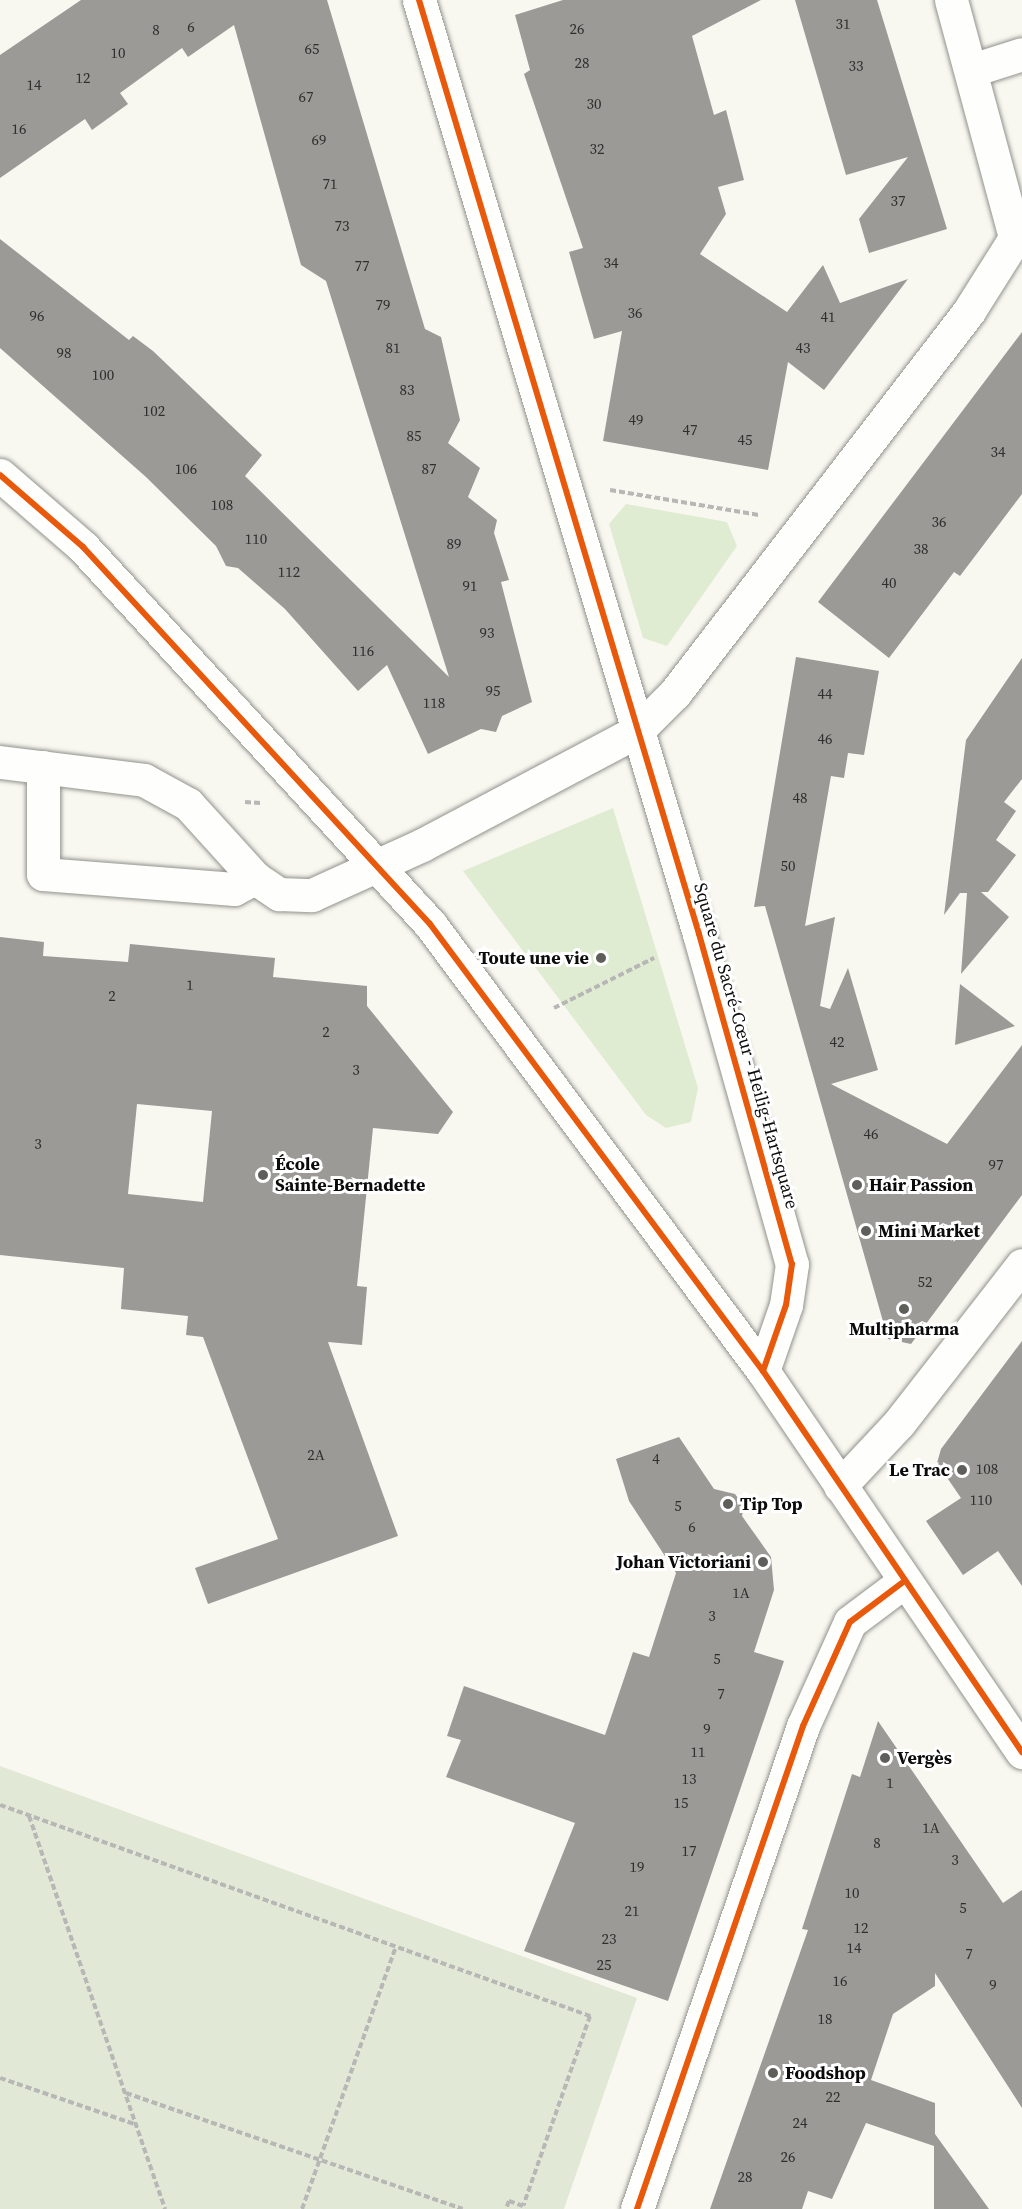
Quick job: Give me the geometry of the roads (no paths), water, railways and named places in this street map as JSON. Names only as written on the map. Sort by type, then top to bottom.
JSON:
[{"type":"street","name":"Square du Sacré-Cœur - Heilig-Hartsquare","points":[[419,0],[637,731],[792,1264],[786,1305],[763,1371]]},
{"type":"street","points":[[0,762],[144,780],[188,804],[255,878],[279,894],[312,895],[377,866],[637,731],[707,653],[969,311],[1018,237],[951,0]]},
{"type":"street","points":[[972,70],[1022,54]]},
{"type":"street","points":[[0,475],[82,547],[430,924],[601,1146],[763,1371],[902,1582],[1022,1752]]},
{"type":"street","points":[[44,767],[44,874],[234,889],[255,878]]},
{"type":"street","points":[[840,1486],[926,1391],[1022,1265]]},
{"type":"street","points":[[637,2209],[803,1726],[850,1622],[902,1582]]},
{"type":"place","name":"Toute une vie","points":[[601,958]]},
{"type":"place","name":"École Sainte-Bernadette","points":[[263,1175]]},
{"type":"place","name":"Hair Passion","points":[[857,1185]]},
{"type":"place","name":"Mini Market","points":[[866,1231]]},
{"type":"place","name":"Multipharma","points":[[904,1309]]},
{"type":"place","name":"Le Trac","points":[[962,1470]]},
{"type":"place","name":"Tip Top","points":[[728,1504]]},
{"type":"place","name":"Johan Victoriani","points":[[763,1562]]},
{"type":"place","name":"Vergès","points":[[885,1758]]},
{"type":"place","name":"Foodshop","points":[[773,2073]]}]
